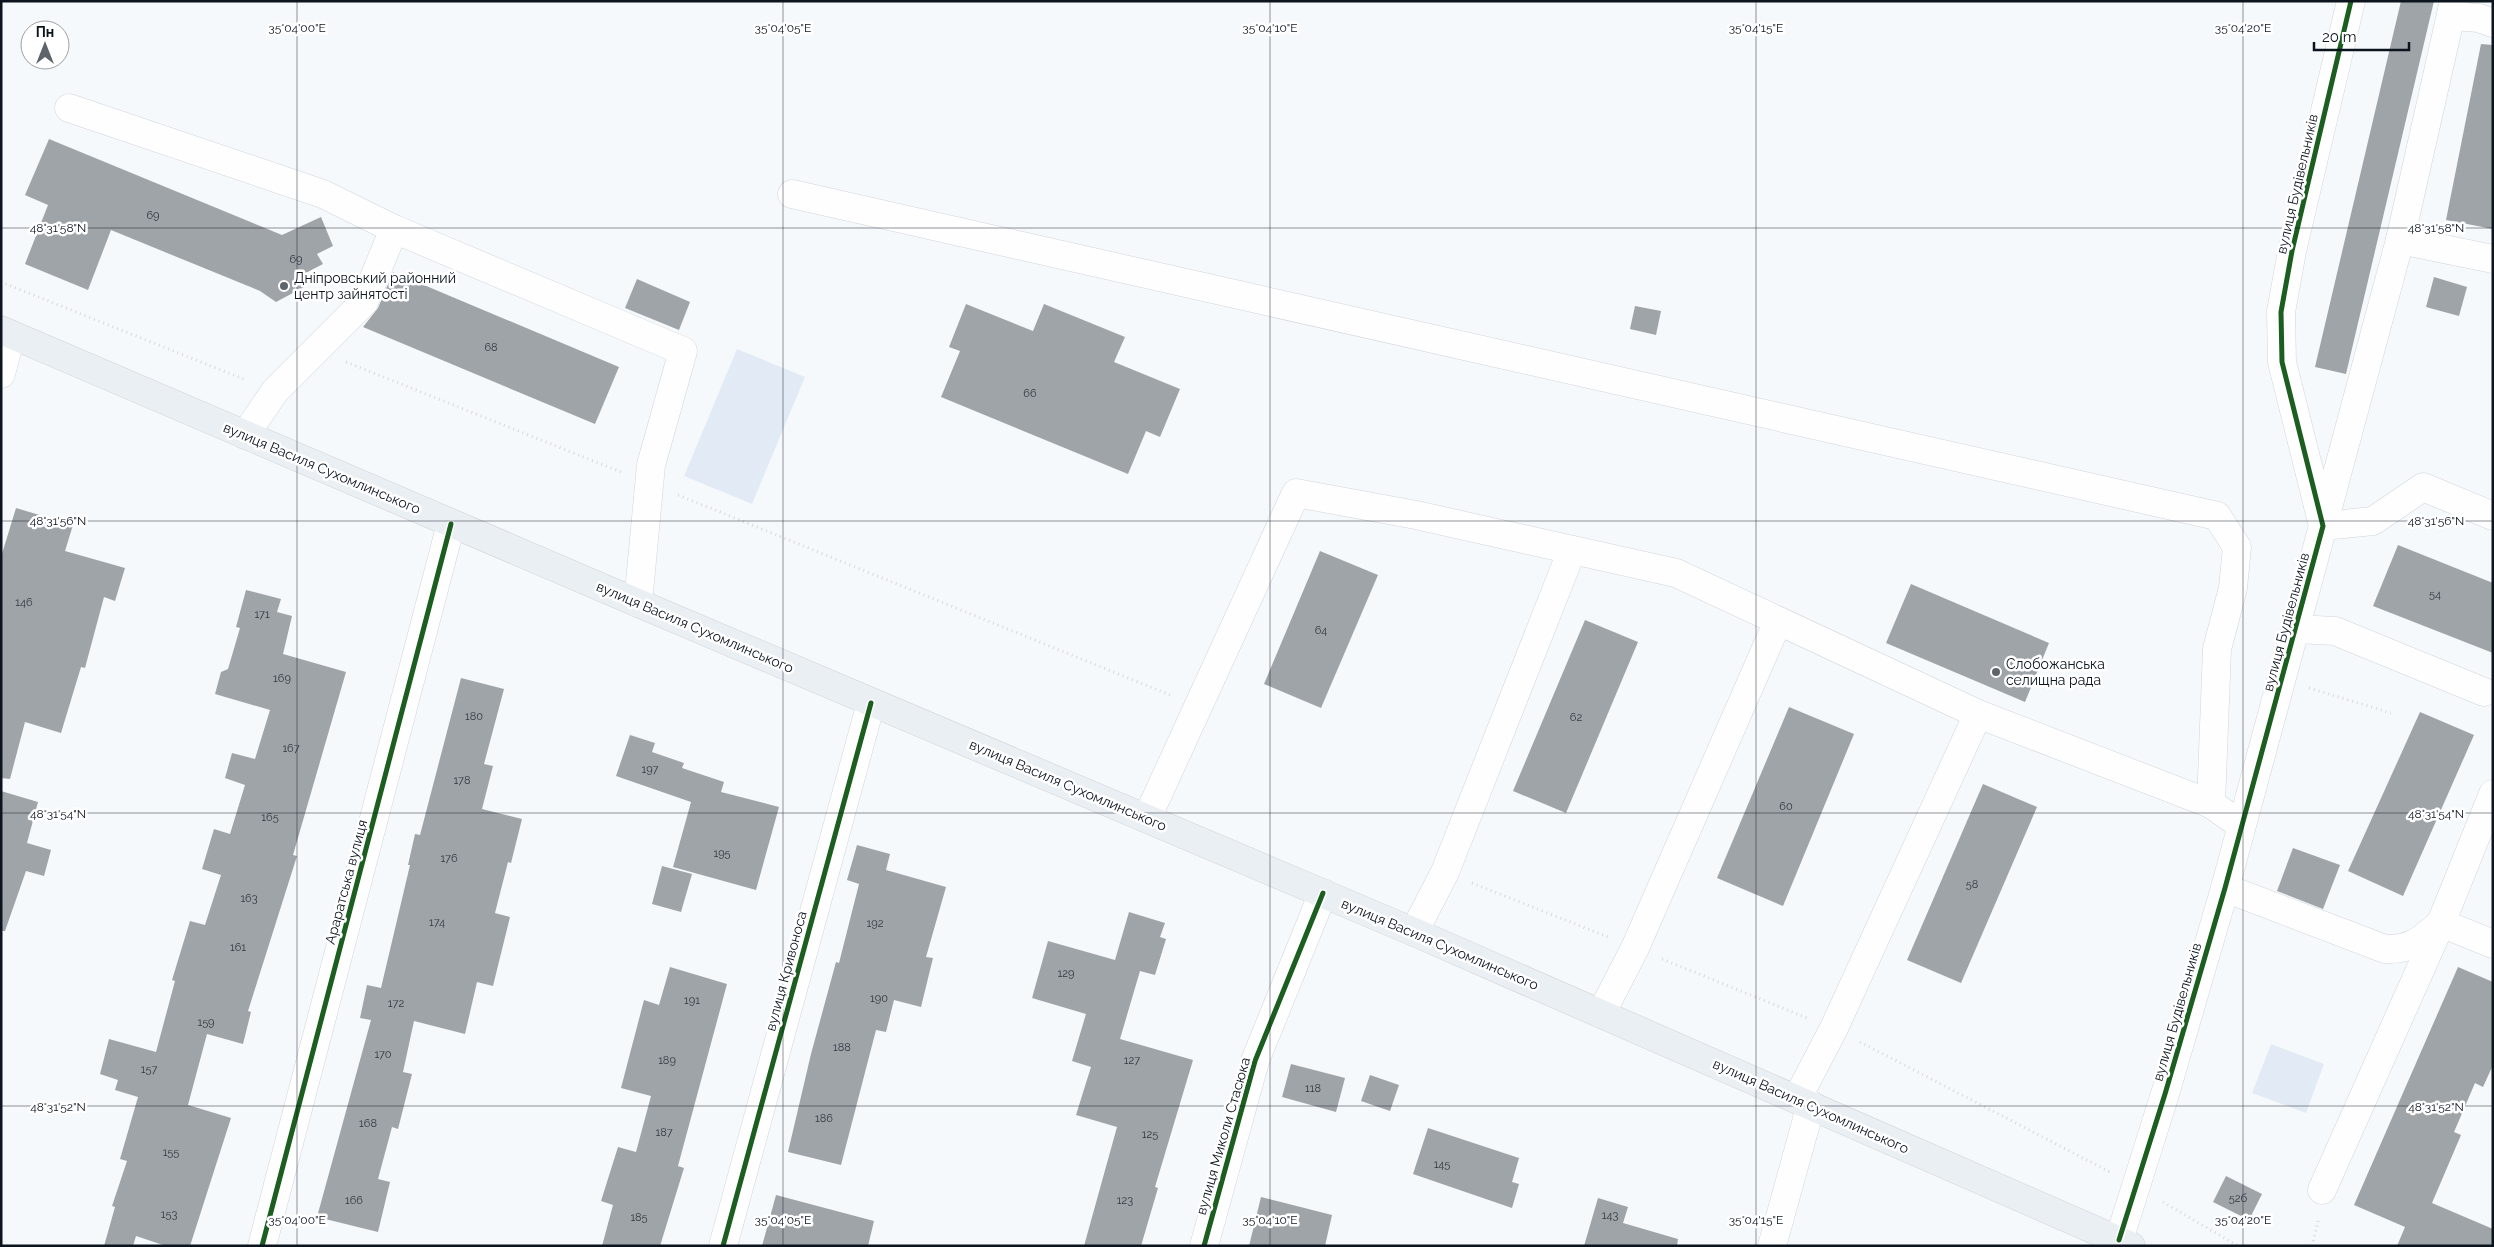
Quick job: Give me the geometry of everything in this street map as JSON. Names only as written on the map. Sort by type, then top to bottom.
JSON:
[{"type":"main road","name":"вулиця Василя Сухомлинського","points":[[6,333],[451,524],[1414,932],[2125,1243]]},
{"type":"street","name":"вулиця Будівельників","points":[[2125,1243],[2225,888],[2323,526],[2282,362],[2281,312],[2292,251],[2351,1]]},
{"type":"street","points":[[2493,23],[2453,8],[2400,240],[2323,526],[2374,521],[2423,487],[2493,516]]},
{"type":"street","points":[[69,108],[323,194],[394,229],[683,351],[651,465],[638,603]]},
{"type":"street","points":[[792,194],[2217,516],[2237,547],[2233,588],[2217,649],[2211,804]]},
{"type":"street","points":[[245,435],[275,391],[364,302],[394,229]]},
{"type":"street","points":[[2400,240],[2493,259]]},
{"type":"street","points":[[1,374],[6,333]]},
{"type":"street","points":[[1147,818],[1296,493],[1416,515],[1676,573],[1978,714],[2211,804],[2242,825]]},
{"type":"street","name":"Араратська вулиця","points":[[262,1246],[451,524]]},
{"type":"street","points":[[1414,932],[1446,872],[1572,550]]},
{"type":"street","points":[[1601,1014],[1635,948],[1778,621]]},
{"type":"street","points":[[2296,629],[2335,631],[2484,692]]},
{"type":"street","name":"вулиця Кривоноса","points":[[723,1246],[871,702]]},
{"type":"street","points":[[1772,1246],[1804,1102],[1834,1028],[1978,714]]},
{"type":"street","points":[[2322,1190],[2441,924],[2493,794]]},
{"type":"street","points":[[2225,888],[2385,949],[2401,950],[2418,942],[2441,924]]},
{"type":"street","name":"вулиця Миколи Стасюка","points":[[1204,1246],[1255,1061],[1323,893]]},
{"type":"street","points":[[2441,924],[2493,944]]},
{"type":"path","points":[[1,282],[275,391]]},
{"type":"path","points":[[315,350],[650,483],[1197,706]]},
{"type":"path","points":[[2282,680],[2391,713]]},
{"type":"path","points":[[2312,1246],[2319,1220]]},
{"type":"shaded area","points":[[737,349],[805,377],[752,504],[684,476]]},
{"type":"shaded area","points":[[2271,1044],[2324,1064],[2306,1113],[2252,1093]]},
{"type":"building","points":[[2401,1],[2434,1],[2346,374],[2315,367]]},
{"type":"building","points":[[2481,44],[2493,45],[2493,229],[2446,220]]},
{"type":"building","points":[[49,139],[282,235],[321,217],[333,246],[317,254],[323,264],[300,276],[306,286],[276,302],[260,291],[111,230],[88,290],[25,264],[48,205],[25,195]]},
{"type":"building","points":[[393,272],[619,367],[595,424],[363,327],[378,308]]},
{"type":"building","points":[[2434,277],[2467,287],[2459,316],[2426,307]]},
{"type":"building","points":[[637,279],[690,302],[679,330],[625,308]]},
{"type":"building","points":[[966,304],[1033,331],[1044,304],[1125,337],[1114,362],[1180,389],[1160,437],[1146,431],[1128,474],[941,397],[960,351],[949,347]]},
{"type":"building","points":[[1635,306],[1661,311],[1656,335],[1630,329]]},
{"type":"building","points":[[16,508],[73,525],[65,551],[125,568],[115,601],[104,597],[85,668],[81,667],[61,733],[25,722],[10,779],[1,778],[1,557]]},
{"type":"building","points":[[2398,545],[2493,583],[2493,653],[2373,606]]},
{"type":"building","points":[[1320,551],[1378,575],[1321,708],[1264,684]]},
{"type":"building","name":"Слобожанська селищна рада","points":[[1911,584],[2049,643],[2025,702],[1886,643]]},
{"type":"building","points":[[246,590],[281,599],[277,612],[292,616],[283,654],[346,672],[293,855],[297,856],[248,1011],[251,1012],[243,1044],[207,1034],[188,1105],[231,1118],[190,1246],[166,1246],[136,1236],[133,1246],[104,1246],[115,1207],[112,1206],[127,1161],[120,1159],[138,1097],[115,1090],[118,1080],[100,1074],[109,1039],[156,1052],[175,981],[172,980],[190,921],[205,925],[221,875],[202,869],[214,829],[230,834],[245,785],[225,778],[232,753],[255,759],[270,710],[215,694],[221,672],[228,669],[240,628],[236,627]]},
{"type":"building","points":[[1585,620],[1638,642],[1566,813],[1513,791]]},
{"type":"building","points":[[461,678],[504,689],[484,764],[493,766],[482,809],[522,819],[511,863],[508,862],[495,913],[510,917],[493,986],[477,982],[465,1034],[414,1021],[403,1072],[412,1074],[398,1129],[392,1127],[378,1179],[390,1182],[378,1232],[317,1217],[371,1020],[360,1018],[367,985],[381,988],[410,865],[408,865],[415,834],[420,835]]},
{"type":"building","points":[[1789,707],[1854,734],[1783,906],[1717,878]]},
{"type":"building","points":[[2420,712],[2474,735],[2403,896],[2348,871]]},
{"type":"building","points":[[630,735],[655,743],[652,752],[684,763],[682,768],[724,782],[721,792],[779,807],[756,890],[673,867],[691,802],[616,776]]},
{"type":"building","points":[[1983,784],[2037,807],[1961,983],[1907,960]]},
{"type":"building","points":[[1,791],[38,802],[27,843],[51,850],[44,876],[26,871],[5,931],[1,931]]},
{"type":"building","points":[[857,845],[890,854],[886,870],[946,887],[926,957],[933,958],[921,1007],[894,1000],[886,1032],[876,1030],[841,1165],[788,1152],[811,1054],[836,962],[839,963],[859,884],[847,880]]},
{"type":"building","points":[[2293,848],[2340,865],[2323,909],[2277,891]]},
{"type":"building","points":[[662,866],[692,874],[681,912],[652,904]]},
{"type":"building","points":[[1129,912],[1165,923],[1160,937],[1166,939],[1155,975],[1140,971],[1120,1039],[1193,1060],[1155,1187],[1158,1188],[1141,1246],[1084,1246],[1117,1127],[1076,1115],[1091,1067],[1072,1061],[1086,1014],[1032,998],[1048,941],[1115,960]]},
{"type":"building","points":[[670,967],[727,984],[678,1166],[684,1168],[660,1246],[602,1246],[613,1205],[601,1201],[618,1147],[636,1152],[651,1096],[621,1088],[644,1000],[659,1005]]},
{"type":"building","points":[[2458,967],[2493,982],[2493,1065],[2483,1087],[2475,1083],[2454,1132],[2461,1135],[2432,1203],[2493,1229],[2493,1246],[2397,1246],[2405,1227],[2354,1205]]},
{"type":"building","points":[[1291,1064],[1345,1078],[1336,1112],[1282,1097]]},
{"type":"building","points":[[1370,1075],[1399,1085],[1390,1111],[1361,1101]]},
{"type":"building","points":[[1428,1128],[1519,1158],[1512,1182],[1519,1184],[1512,1208],[1413,1174]]},
{"type":"building","points":[[2226,1176],[2262,1194],[2249,1220],[2213,1202]]},
{"type":"building","points":[[776,1195],[874,1221],[868,1246],[762,1246]]},
{"type":"building","points":[[1261,1197],[1332,1215],[1325,1246],[1249,1246]]},
{"type":"building","points":[[1598,1198],[1628,1207],[1623,1223],[1678,1239],[1677,1246],[1584,1246]]},
{"type":"cycle path","points":[[2119,1240],[2165,1094],[2225,888],[2323,526],[2282,362],[2281,312],[2292,251],[2351,1]]},
{"type":"cycle path","points":[[262,1246],[451,524]]},
{"type":"cycle path","points":[[723,1246],[871,703]]},
{"type":"cycle path","points":[[1204,1246],[1255,1061],[1323,893]]},
{"type":"place","name":"Дніпровський районний центр зайнятості","points":[[284,286]]},
{"type":"place","name":"Слобожанська селищна рада","points":[[1996,672]]}]
